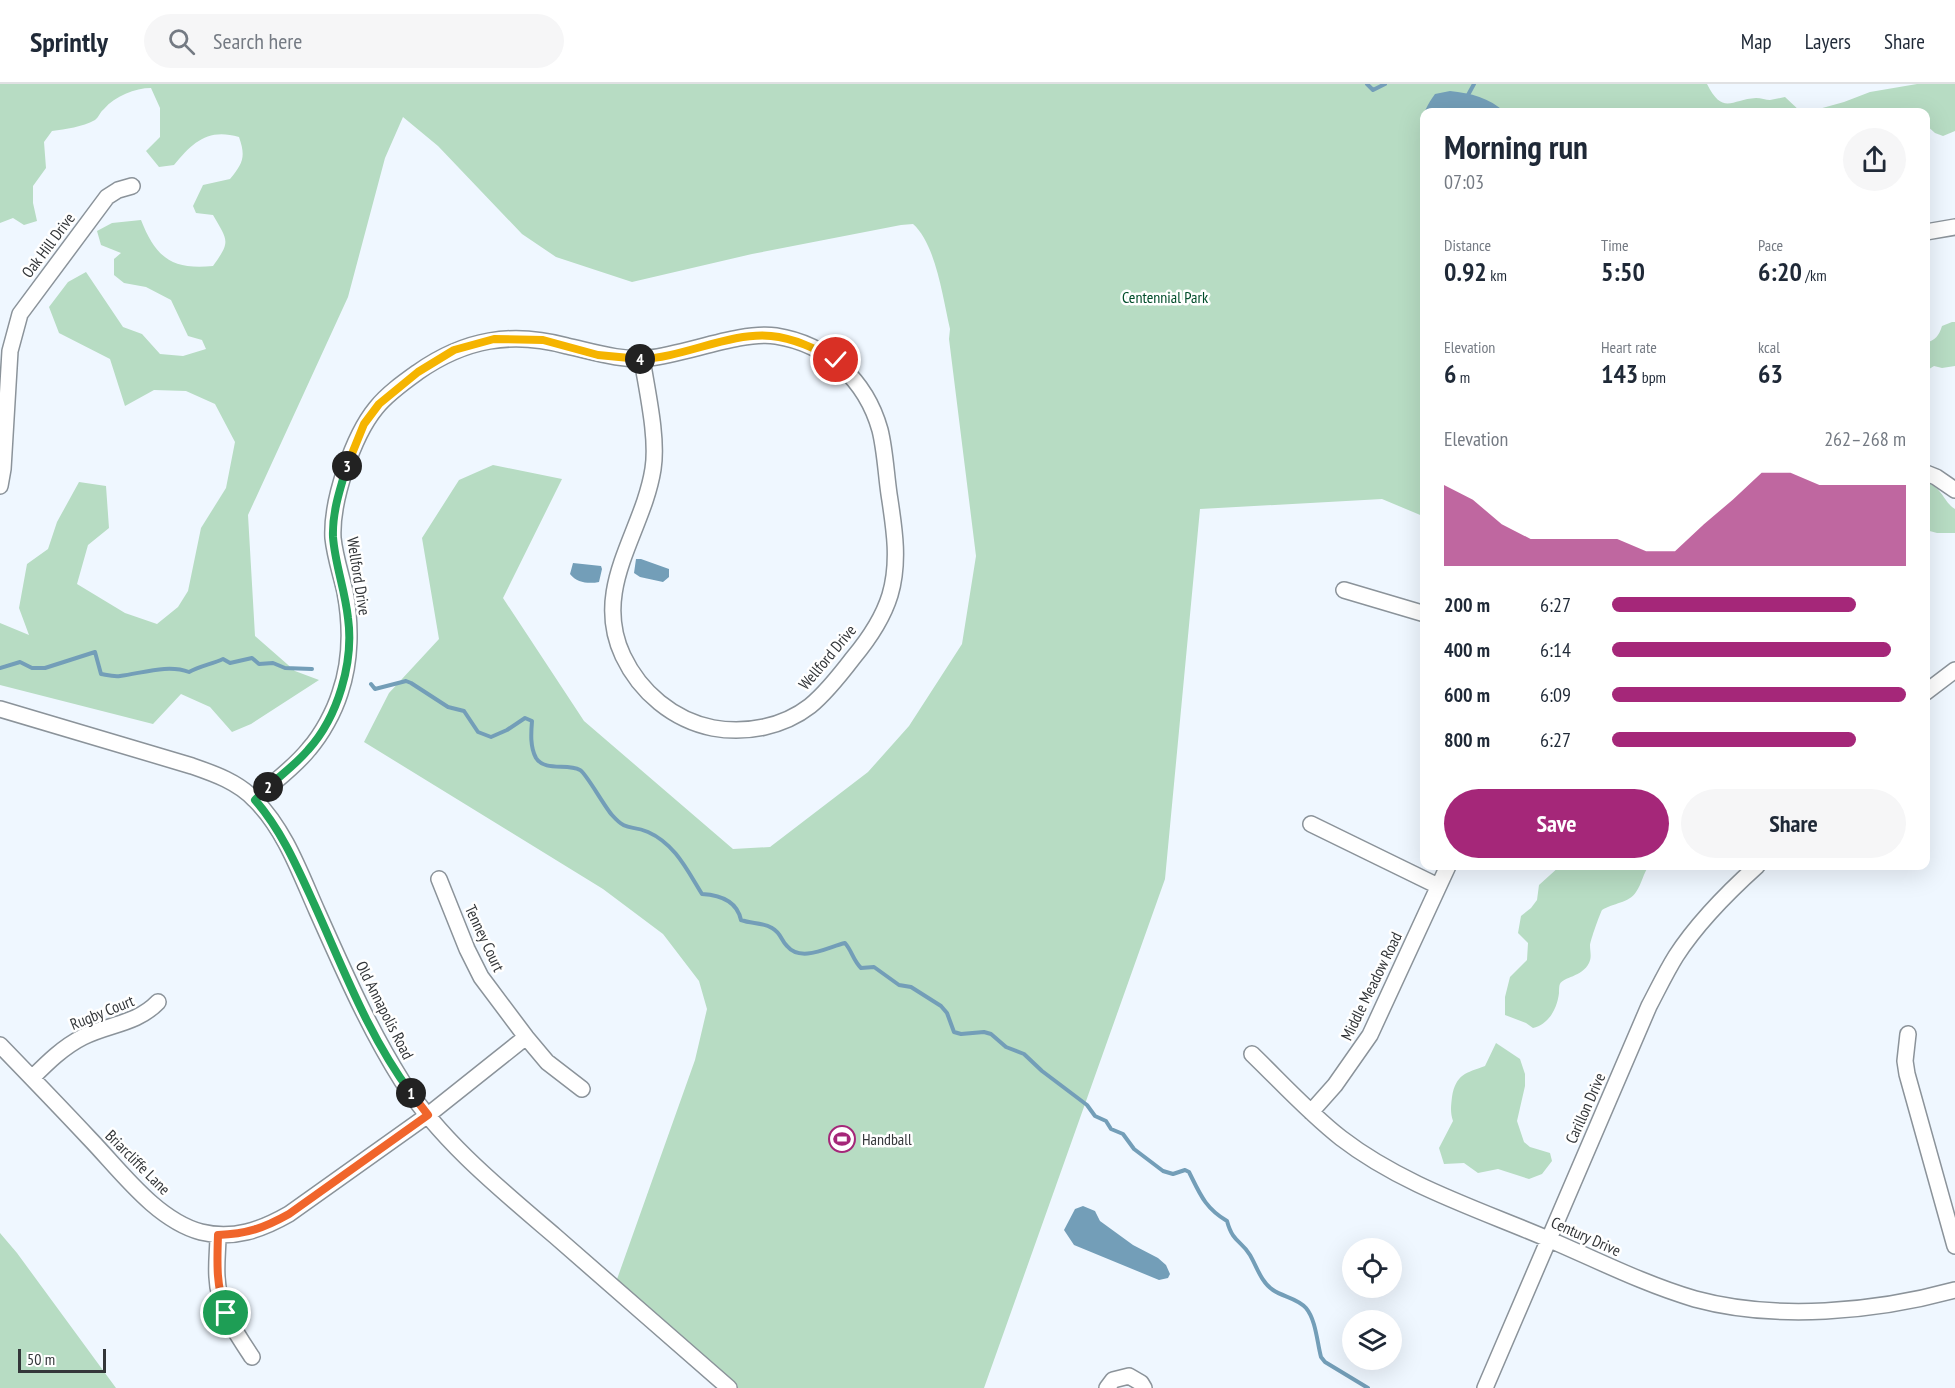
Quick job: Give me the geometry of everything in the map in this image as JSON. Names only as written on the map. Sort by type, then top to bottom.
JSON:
[{"type":"street","name":"Oak Hill Drive","points":[[0,486],[10,351],[21,314],[106,197],[132,186]]},
{"type":"street","points":[[1930,231],[1955,227]]},
{"type":"street","name":"Wellford Drive","points":[[255,800],[309,750],[341,691],[349,647],[349,621],[333,536],[334,512],[348,464],[364,424],[379,404],[418,372],[454,350],[494,339],[543,340],[598,355],[642,359],[680,353],[749,336],[772,336],[796,341],[836,360],[853,378],[868,400],[880,430],[896,542],[890,597],[862,647],[833,683],[808,707],[785,720],[759,729],[731,730],[707,727],[672,712],[652,697],[636,679],[621,654],[612,603],[616,579],[650,485],[654,466],[654,446],[642,359]]},
{"type":"street","points":[[1930,475],[1955,490]]},
{"type":"street","points":[[1344,590],[1420,613]]},
{"type":"street","points":[[1930,689],[1955,670]]},
{"type":"street","name":"Old Annapolis Road","points":[[0,709],[192,766],[239,786],[255,800],[283,838],[356,1000],[382,1048],[404,1084],[428,1115],[491,1181],[729,1388]]},
{"type":"street","points":[[1311,824],[1438,886]]},
{"type":"street","name":"Middle Meadow Road","points":[[1311,1112],[1335,1085],[1370,1035],[1446,870]]},
{"type":"street","name":"Carillon Drive","points":[[1485,1388],[1649,1006],[1688,940],[1716,906],[1753,870]]},
{"type":"street","name":"Tenney Court","points":[[439,879],[466,949],[481,977],[547,1062],[582,1089]]},
{"type":"street","name":"Rugby Court","points":[[32,1078],[66,1047],[83,1036],[137,1018],[149,1012],[158,1002]]},
{"type":"street","points":[[1908,1034],[1905,1061],[1907,1074],[1955,1246]]},
{"type":"street","name":"Briarcliffe Lane","points":[[0,1045],[150,1202],[183,1225],[218,1235],[242,1234],[268,1226],[289,1214],[428,1115],[526,1037]]},
{"type":"street","name":"Century Drive","points":[[1252,1054],[1311,1112],[1373,1160],[1442,1196],[1653,1285],[1729,1307],[1767,1310],[1852,1308],[1894,1304],[1955,1290]]},
{"type":"street","points":[[218,1235],[219,1295],[234,1329],[252,1357]]},
{"type":"street","points":[[1107,1388],[1113,1380],[1129,1376],[1141,1383],[1144,1388]]},
{"type":"green space","name":"Centennial Park","points":[[0,84],[1707,84],[1718,100],[1723,103],[1785,97],[1797,108],[1420,108],[1420,515],[1382,499],[1200,509],[1165,879],[984,1388],[738,1388],[616,1282],[695,1060],[707,1009],[699,981],[663,934],[603,889],[364,742],[389,693],[439,639],[422,538],[459,480],[493,465],[562,479],[503,598],[584,721],[733,849],[770,847],[868,772],[909,726],[962,644],[976,556],[949,339],[950,329],[938,273],[921,233],[913,224],[901,225],[752,254],[632,282],[556,257],[522,234],[438,146],[403,117],[385,158],[348,297],[248,515],[255,636],[295,671],[319,680],[251,724],[232,732],[210,707],[181,694],[153,724],[0,685],[0,623],[29,635],[19,608],[27,564],[48,549],[57,522],[79,482],[106,486],[109,528],[88,545],[77,584],[125,613],[157,624],[178,607],[188,591],[201,528],[226,488],[235,442],[215,404],[186,391],[154,390],[125,406],[110,359],[59,333],[49,307],[68,282],[86,272],[123,327],[142,334],[160,354],[183,356],[206,349],[202,340],[188,336],[171,300],[146,287],[124,283],[114,275],[114,259],[121,253],[101,245],[97,231],[112,223],[141,220],[153,244],[167,259],[187,266],[213,266],[225,246],[222,230],[213,215],[196,213],[193,206],[203,185],[230,179],[240,164],[243,155],[239,137],[218,134],[202,139],[174,165],[159,167],[146,151],[160,137],[160,108],[151,88],[132,91],[114,100],[95,120],[79,126],[52,131],[44,142],[46,168],[33,186],[33,203],[37,221],[24,225],[13,218],[0,223]]},
{"type":"green space","points":[[1917,84],[1955,84],[1955,131],[1943,136],[1930,129],[1930,108],[1822,108],[1870,92]]},
{"type":"green space","points":[[1955,322],[1955,366],[1942,368],[1934,366],[1930,368],[1930,341],[1940,332],[1942,326]]},
{"type":"green space","points":[[1930,484],[1938,489],[1955,509],[1955,533],[1930,531]]},
{"type":"green space","points":[[1556,870],[1646,870],[1633,896],[1602,910],[1590,945],[1589,963],[1582,971],[1562,982],[1551,1015],[1544,1023],[1533,1028],[1505,1015],[1505,997],[1510,977],[1527,960],[1528,943],[1518,933],[1521,916],[1537,900],[1539,885]]},
{"type":"green space","points":[[1496,1043],[1520,1059],[1525,1074],[1525,1086],[1517,1121],[1524,1142],[1530,1147],[1550,1153],[1552,1161],[1542,1174],[1529,1179],[1498,1169],[1478,1173],[1464,1163],[1444,1164],[1439,1148],[1453,1121],[1451,1103],[1456,1083],[1467,1073],[1485,1066]]},
{"type":"green space","points":[[0,1233],[17,1253],[116,1388],[0,1388]]},
{"type":"water","points":[[1450,91],[1465,93],[1493,103],[1500,108],[1427,108],[1435,94]]},
{"type":"water","points":[[636,559],[669,569],[669,577],[663,582],[640,577],[634,573]]},
{"type":"water","points":[[573,563],[601,566],[599,582],[583,582],[573,577],[570,574]]},
{"type":"water","points":[[1083,1206],[1095,1211],[1100,1221],[1133,1245],[1158,1258],[1166,1265],[1170,1274],[1168,1278],[1159,1280],[1074,1245],[1064,1230],[1075,1209]]},
{"type":"waterway","points":[[1367,84],[1373,90],[1385,84]]},
{"type":"waterway","points":[[1468,95],[1474,84]]},
{"type":"waterway","points":[[0,668],[20,662],[32,668],[45,668],[95,652],[101,674],[113,676],[164,669],[189,672],[223,659],[230,663],[252,658],[259,664],[273,663],[285,668],[312,669]]},
{"type":"waterway","points":[[371,684],[375,689],[406,681],[411,683],[448,707],[464,711],[478,732],[491,737],[525,718],[532,721],[531,735],[536,758],[545,765],[580,770],[617,821],[648,832],[666,843],[702,894],[727,900],[736,908],[741,920],[772,928],[793,951],[807,954],[845,943],[861,968],[874,967],[899,985],[911,987],[941,1006],[947,1013],[954,1032],[991,1034],[1006,1047],[1024,1054],[1042,1071],[1087,1105],[1095,1116],[1106,1121],[1111,1129],[1123,1134],[1134,1149],[1163,1171],[1173,1174],[1185,1170],[1189,1172],[1204,1200],[1213,1211],[1227,1221],[1232,1233],[1247,1250],[1265,1283],[1273,1290],[1306,1308],[1316,1331],[1321,1357],[1325,1362],[1368,1388]]},
{"type":"place","name":"Handball","points":[[842,1139]]},
{"type":"route","points":[[226,1313],[219,1295],[217,1278],[218,1235],[242,1234],[268,1226],[289,1214],[428,1115],[404,1084],[382,1048],[356,1000],[283,838],[255,800],[309,750],[341,691],[349,647],[349,621],[333,536],[334,512],[348,464],[364,424],[379,404],[418,372],[454,350],[494,339],[543,340],[598,355],[642,359],[680,353],[749,336],[772,336],[796,341],[836,360]]}]
